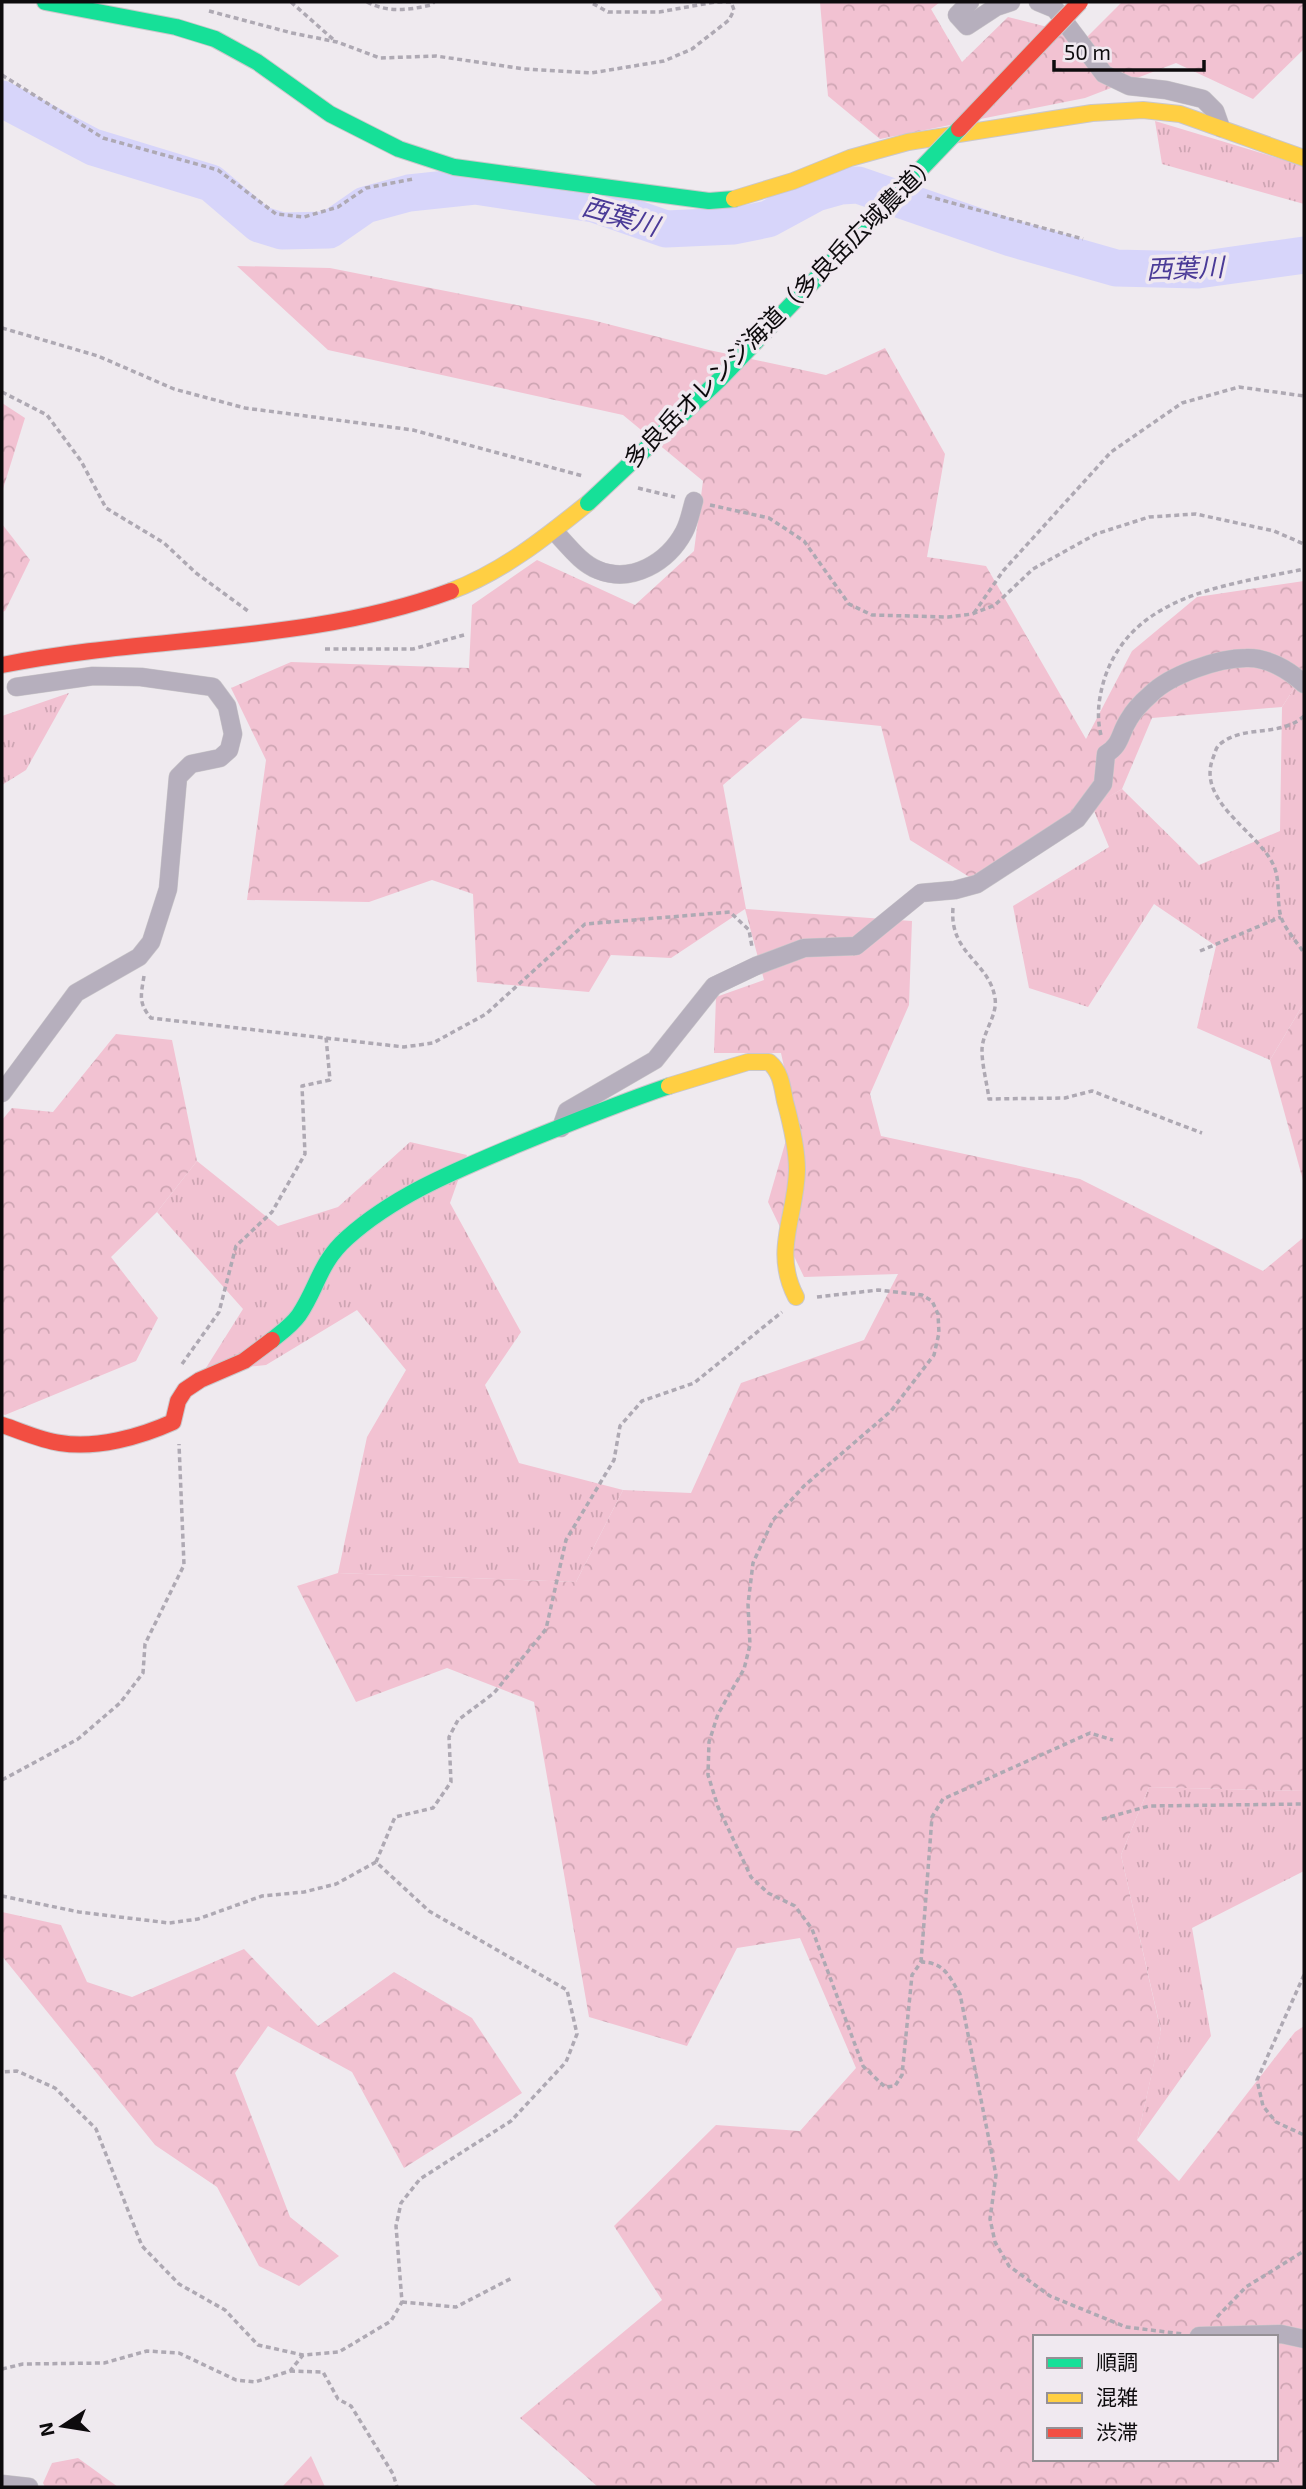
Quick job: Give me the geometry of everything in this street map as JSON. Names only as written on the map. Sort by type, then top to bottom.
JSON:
[{"type":"street","points":[[44,2],[176,27],[215,39],[257,62],[330,114],[399,149],[454,167],[709,201],[741,198],[850,159],[908,142],[1092,114],[1155,111],[1180,114],[1304,158]]},
{"type":"street","points":[[970,2],[957,15],[967,26],[996,7],[1011,2]]},
{"type":"street","points":[[1038,2],[1055,9],[1104,74],[1129,86],[1166,90],[1203,99],[1215,111],[1221,128]]},
{"type":"street","name":"多良岳オレンジ海道（多良岳広域農道）","points":[[9,664],[79,652],[283,631],[364,618],[468,584],[513,559],[588,503],[719,380],[1080,2]]},
{"type":"street","points":[[554,531],[583,561],[599,571],[631,573],[657,564],[670,552],[684,532],[694,501]]},
{"type":"street","points":[[561,1128],[567,1111],[655,1060],[714,986],[804,948],[856,946],[921,893],[955,890],[977,884],[1077,819],[1103,784],[1106,754],[1116,747],[1129,719],[1152,692],[1178,675],[1224,661],[1247,658],[1272,663],[1292,673],[1304,684]]},
{"type":"street","points":[[2,1093],[76,993],[139,957],[151,942],[168,889],[178,777],[191,764],[220,758],[229,750],[233,734],[227,706],[213,687],[141,677],[93,676],[9,690],[9,664]]},
{"type":"street","points":[[2,1425],[63,1444],[85,1444],[157,1430],[173,1422],[180,1396],[194,1384],[244,1361],[289,1326],[306,1306],[327,1259],[358,1229],[412,1192],[480,1160],[561,1128],[703,1074],[749,1061],[762,1059],[771,1063],[779,1074],[794,1135],[797,1170],[785,1244],[786,1271],[796,1297]]},
{"type":"street","points":[[1240,2335],[1281,2334],[1304,2339]]},
{"type":"street","points":[[2,2484],[29,2487]]},
{"type":"path","points":[[291,2],[337,42]]},
{"type":"path","points":[[367,2],[376,7],[406,11],[434,2]]},
{"type":"path","points":[[201,9],[337,42],[380,58],[436,56],[524,69],[591,73],[664,61],[683,53],[729,20],[734,10],[731,2],[715,2],[659,12],[608,12],[590,2]]},
{"type":"path","points":[[2,75],[103,138],[218,170],[276,214],[304,217],[338,207],[366,188],[416,178]]},
{"type":"path","points":[[915,192],[1083,239]]},
{"type":"path","points":[[2,328],[98,356],[174,389],[245,408],[413,430],[589,477]]},
{"type":"path","points":[[972,614],[1003,571],[1111,452],[1182,403],[1239,387],[1304,396]]},
{"type":"path","points":[[2,392],[47,415],[81,461],[106,508],[164,543],[196,573],[248,611]]},
{"type":"path","points":[[629,486],[769,518],[804,541],[849,604],[872,615],[948,617],[972,614],[995,605],[1033,569],[1096,534],[1149,517],[1196,514],[1274,531],[1304,544]]},
{"type":"path","points":[[1106,754],[1099,728],[1098,698],[1111,661],[1129,635],[1172,603],[1205,591],[1304,569]]},
{"type":"path","points":[[318,649],[413,649],[464,635]]},
{"type":"path","points":[[1304,716],[1296,723],[1278,730],[1234,737],[1218,746],[1210,765],[1213,790],[1224,808],[1265,849],[1275,868],[1281,917],[1304,953]]},
{"type":"path","points":[[955,890],[952,921],[961,947],[991,982],[996,1002],[982,1049],[989,1099],[1065,1098],[1092,1091],[1202,1133]]},
{"type":"path","points":[[139,957],[145,971],[141,997],[143,1008],[151,1018],[404,1047],[433,1043],[486,1014],[585,924],[730,912],[749,930],[756,966]]},
{"type":"path","points":[[1200,951],[1281,917]]},
{"type":"path","points":[[180,1396],[177,1371],[219,1312],[236,1246],[272,1212],[305,1154],[302,1086],[330,1080],[326,1037]]},
{"type":"path","points":[[2,1896],[79,1912],[169,1923],[198,1919],[262,1896],[304,1892],[336,1884],[376,1862],[395,1816],[433,1808],[452,1782],[449,1737],[458,1720],[494,1693],[546,1629],[566,1540],[614,1460],[620,1426],[642,1401],[694,1384],[779,1315],[796,1297],[808,1299],[877,1290],[922,1295],[932,1301],[938,1314],[939,1333],[934,1355],[891,1411],[804,1486],[773,1520],[753,1563],[748,1604],[750,1645],[744,1669],[718,1714],[709,1742],[708,1775],[718,1807],[751,1877],[768,1893],[795,1906],[812,1929],[863,2066],[875,2080],[886,2087],[895,2086],[902,2075],[912,1975],[921,1962],[932,1817],[943,1799],[1090,1733],[1113,1740]]},
{"type":"path","points":[[2,1780],[78,1739],[120,1703],[143,1673],[145,1644],[184,1565],[179,1438],[173,1422]]},
{"type":"path","points":[[1102,1819],[1149,1806],[1304,1804]]},
{"type":"path","points":[[2,2072],[17,2071],[55,2088],[96,2129],[142,2246],[180,2284],[225,2310],[258,2346],[303,2355],[339,2352],[391,2321],[402,2302],[396,2226],[401,2203],[420,2179],[511,2121],[566,2062],[577,2034],[567,1990],[429,1911],[376,1862]]},
{"type":"path","points":[[921,1962],[933,1962],[946,1971],[960,1994],[996,2175],[990,2219],[995,2242],[1009,2266],[1050,2296],[1126,2327],[1191,2335]]},
{"type":"path","points":[[1304,1975],[1257,2080],[1263,2106],[1276,2122],[1304,2135]]},
{"type":"path","points":[[1200,2335],[1246,2287],[1304,2251]]},
{"type":"path","points":[[402,2302],[456,2307],[512,2278]]},
{"type":"path","points":[[2,2369],[23,2364],[104,2364],[147,2351],[179,2353],[236,2380],[255,2382],[290,2371],[323,2372],[338,2399],[351,2406],[393,2474],[397,2487]]},
{"type":"path","points":[[290,2371],[303,2355]]},
{"type":"green space","points":[[820,2],[940,2],[931,9],[962,62],[1008,17],[1087,37],[1122,2],[1304,2],[1304,49],[1253,99],[1176,63],[1085,98],[880,139],[828,96]]},
{"type":"green space","points":[[1155,121],[1304,166],[1304,204],[1162,164]]},
{"type":"green space","points":[[237,266],[330,268],[592,320],[709,350],[826,375],[885,348],[945,454],[927,557],[986,566],[1086,739],[1132,651],[1197,597],[1304,581],[1304,673],[1282,707],[1152,718],[1122,789],[971,878],[910,840],[881,726],[802,718],[723,785],[746,909],[912,921],[909,1005],[870,1094],[881,1136],[1080,1179],[1263,1271],[1304,1237],[1304,1791],[1149,1787],[1121,1855],[1161,2032],[1137,2140],[1179,2181],[1295,2032],[1304,2026],[1304,2487],[598,2487],[520,2418],[662,2300],[614,2226],[716,2125],[800,2131],[856,2068],[800,1938],[737,1948],[687,2046],[589,2017],[534,1702],[447,1668],[356,1702],[297,1586],[338,1573],[576,1582],[623,1490],[691,1493],[741,1383],[864,1340],[898,1274],[804,1277],[768,1202],[794,1113],[781,1053],[714,1053],[716,997],[764,980],[745,909],[671,958],[611,955],[589,992],[477,982],[473,894],[432,880],[369,902],[247,900],[266,760],[231,688],[291,662],[469,668],[472,605],[537,560],[635,605],[694,551],[703,481],[623,415],[328,350]]},
{"type":"green space","points":[[2,403],[25,418],[2,492]]},
{"type":"green space","points":[[2,524],[30,560],[5,611],[2,612]]},
{"type":"green space","points":[[1304,673],[1304,1003],[1270,1060],[1197,1028],[1216,946],[1154,904],[1088,1007],[1029,988],[1013,906],[1109,847],[1092,806],[1122,789],[1199,865],[1280,831],[1282,707]]},
{"type":"green space","points":[[69,693],[26,770],[2,785],[2,716]]},
{"type":"green space","points":[[1304,1003],[1304,1184],[1270,1060]]},
{"type":"green space","points":[[116,1034],[172,1040],[197,1161],[157,1212],[111,1257],[158,1318],[136,1361],[5,1415],[2,1414],[2,1120],[12,1108],[53,1112]]},
{"type":"green space","points":[[410,1142],[467,1155],[450,1203],[521,1332],[485,1385],[519,1463],[623,1490],[576,1582],[338,1573],[367,1437],[406,1370],[357,1310],[266,1365],[204,1371],[243,1309],[157,1212],[197,1161],[278,1226],[338,1207]]},
{"type":"green space","points":[[1149,1787],[1304,1791],[1304,1871],[1192,1928],[1211,2036],[1137,2140],[1161,2031],[1121,1855]]},
{"type":"green space","points":[[2,1912],[61,1925],[87,1982],[132,1997],[244,1949],[318,2026],[394,1972],[472,2018],[522,2093],[404,2168],[352,2072],[268,2026],[235,2073],[290,2217],[339,2256],[299,2286],[259,2266],[217,2187],[155,2145],[2,1956]]},
{"type":"green space","points":[[311,2456],[325,2487],[282,2487]]},
{"type":"green space","points":[[78,2458],[118,2487],[45,2487],[43,2483],[52,2463]]},
{"type":"waterway","name":"西葉川","points":[[2,99],[93,147],[211,183],[259,224],[282,231],[329,230],[365,205],[409,193],[475,186],[594,204],[666,229],[734,226],[768,219],[816,193],[841,186],[858,185],[1011,238],[1116,268],[1198,270],[1304,255]]},
{"type":"traffic: fast","points":[[45,2],[176,27],[215,39],[257,62],[330,114],[399,149],[454,167],[709,201],[734,199]]},
{"type":"traffic: fast","points":[[588,503],[719,380],[959,129]]},
{"type":"traffic: fast","points":[[272,1340],[299,1315],[338,1247],[385,1209],[426,1185],[470,1165],[669,1086]]},
{"type":"traffic: slow","points":[[734,199],[793,181],[850,158],[908,142],[1092,113],[1143,110],[1180,114],[1304,158]]},
{"type":"traffic: slow","points":[[451,591],[506,564],[588,503]]},
{"type":"traffic: slow","points":[[669,1086],[748,1062],[769,1062],[776,1070],[782,1085],[796,1153],[796,1187],[786,1249],[789,1280],[796,1297]]},
{"type":"traffic: jam","points":[[959,129],[1080,2]]},
{"type":"traffic: jam","points":[[2,665],[58,655],[228,637],[341,621],[451,591]]},
{"type":"traffic: jam","points":[[2,1425],[45,1440],[74,1444],[103,1443],[146,1432],[173,1422],[178,1401],[185,1390],[200,1380],[244,1361],[272,1340]]}]
